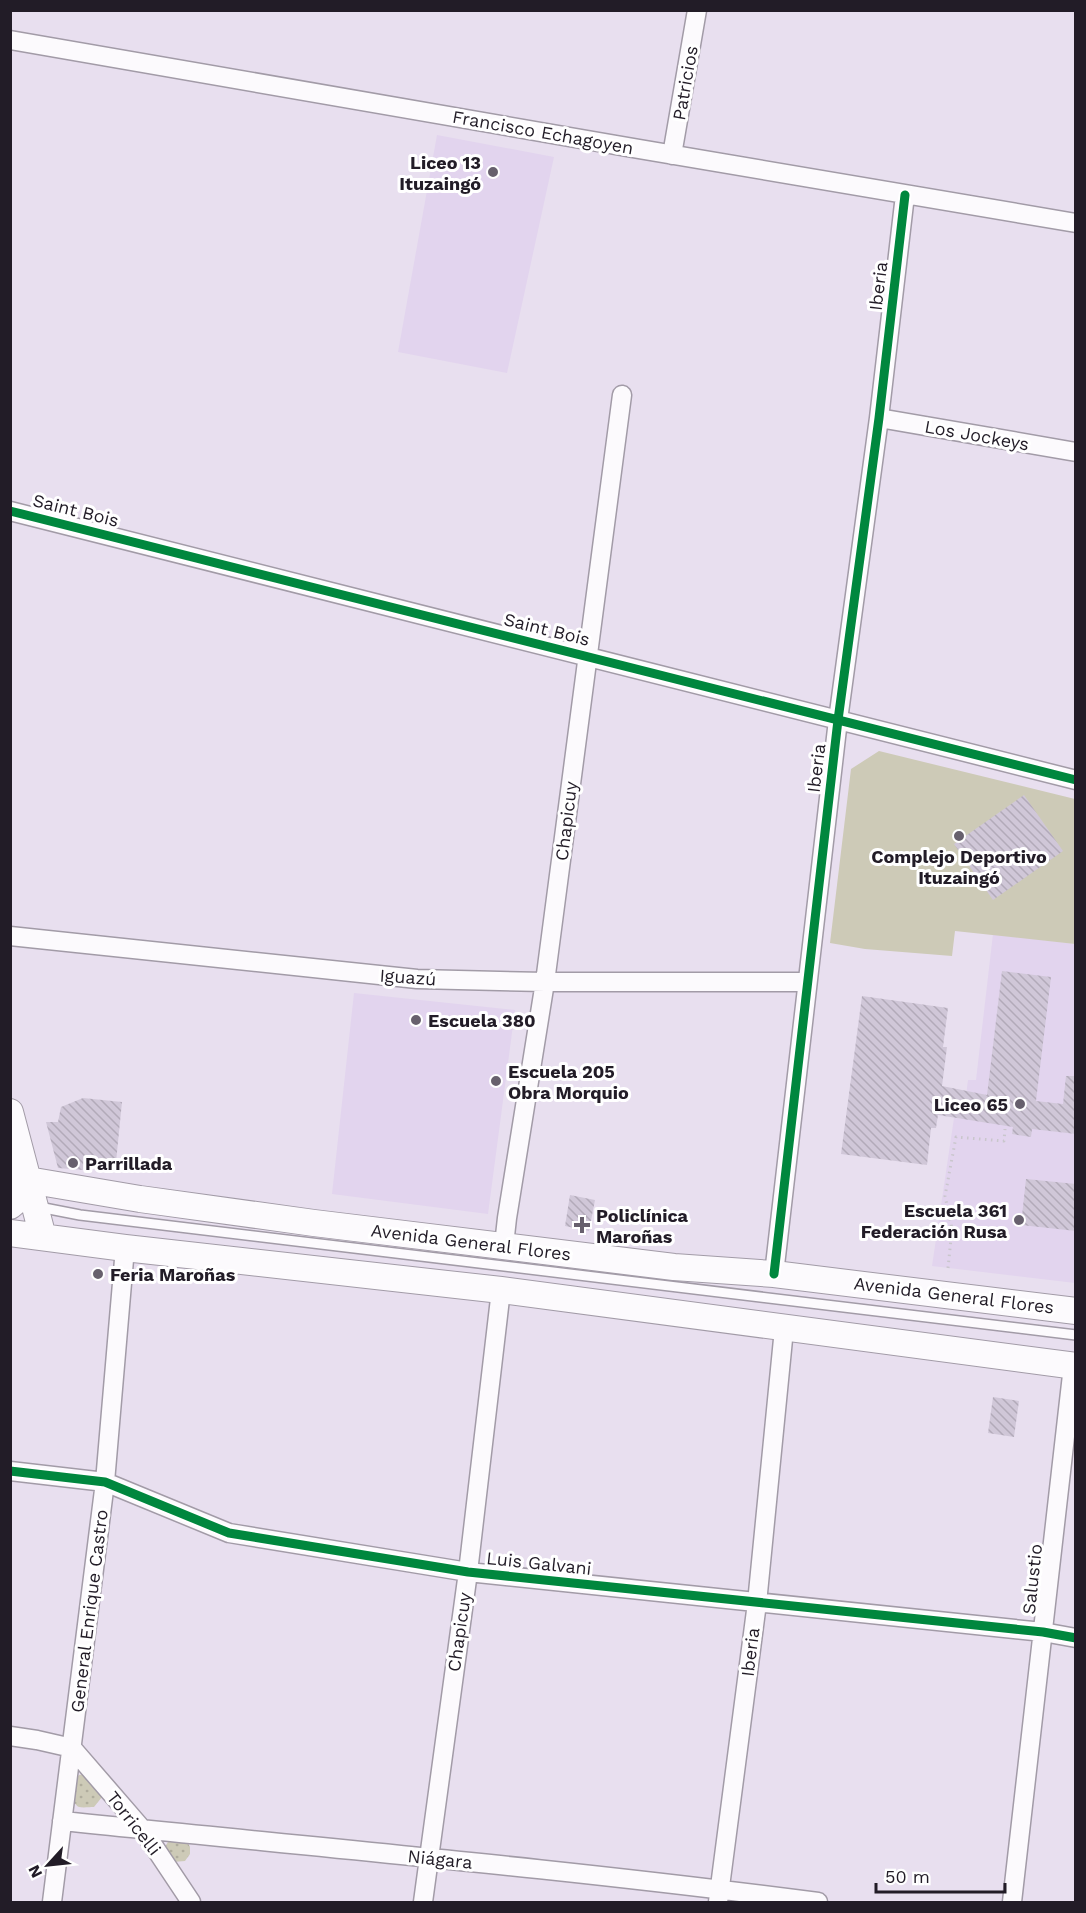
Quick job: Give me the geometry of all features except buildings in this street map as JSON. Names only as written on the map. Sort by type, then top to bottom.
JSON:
[{"type":"main road","points":[[10,1112],[22,1197],[18,1205],[44,1237]]},
{"type":"main road","name":"Avenida General Flores","points":[[19,1178],[152,1201],[674,1267],[774,1274],[1076,1311]]},
{"type":"main road","points":[[10,1233],[501,1290],[1074,1366]]},
{"type":"street","name":"Patricios","points":[[672,155],[697,10]]},
{"type":"street","name":"Francisco Echagoyen","points":[[10,40],[1076,223]]},
{"type":"street","name":"Iberia","points":[[774,1274],[838,720],[879,418],[905,195]]},
{"type":"street","name":"Chapicuy","points":[[504,1245],[545,982],[622,395]]},
{"type":"street","name":"Los Jockeys","points":[[879,418],[1076,452]]},
{"type":"street","name":"Saint Bois","points":[[10,511],[1076,780]]},
{"type":"street","name":"Iguazú","points":[[10,936],[417,979],[545,982],[807,982]]},
{"type":"street","name":"General Enrique Castro","points":[[52,1902],[105,1482],[125,1248]]},
{"type":"street","name":"Chapicuy","points":[[423,1902],[468,1572],[501,1290]]},
{"type":"street","name":"Iberia","points":[[718,1896],[757,1603],[783,1329]]},
{"type":"street","name":"Salustio","points":[[1012,1902],[1074,1366]]},
{"type":"street","name":"Luis Galvani","points":[[10,1471],[105,1482],[229,1533],[468,1572],[1043,1632],[1076,1638]]},
{"type":"street","points":[[10,1736],[72,1748]]},
{"type":"street","name":"Torricelli","points":[[72,1748],[143,1830],[191,1902]]},
{"type":"street","name":"Niágara","points":[[62,1821],[429,1857],[718,1896],[818,1902]]},
{"type":"lane","name":"Avenida General Flores","points":[[18,1205],[92,1217],[1076,1335]]},
{"type":"path","points":[[948,1268],[952,1229],[945,1196],[956,1137],[1004,1141],[1005,1129]]},
{"type":"shaded area","points":[[437,135],[554,157],[507,373],[398,352]]},
{"type":"shaded area","name":"Complejo Deportivo Ituzaingó","points":[[879,751],[1075,799],[1075,944],[955,931],[952,956],[865,949],[830,943],[851,769]]},
{"type":"shaded area","name":"Liceo 65","points":[[993,934],[1075,944],[1075,1283],[932,1266],[954,1118],[963,1119],[968,1080],[976,1080]]},
{"type":"shaded area","points":[[354,993],[515,1010],[488,1214],[332,1194]]},
{"type":"shaded area","points":[[85,1774],[102,1797],[94,1807],[79,1807],[74,1801],[75,1782],[79,1775]]},
{"type":"shaded area","points":[[169,1840],[186,1840],[190,1847],[190,1854],[185,1861],[173,1862],[164,1849]]},
{"type":"cycle path","points":[[774,1274],[838,720],[879,418],[905,195]]},
{"type":"cycle path","points":[[10,511],[1076,780]]},
{"type":"cycle path","points":[[10,1471],[105,1482],[229,1533],[468,1572],[1043,1632],[1076,1638]]},
{"type":"place","name":"Liceo 13 Ituzaingó","points":[[493,172]]},
{"type":"place","name":"Complejo Deportivo Ituzaingó","points":[[959,836]]},
{"type":"place","name":"Escuela 380","points":[[416,1020]]},
{"type":"place","name":"Escuela 205 Obra Morquio","points":[[496,1081]]},
{"type":"place","name":"Liceo 65","points":[[1020,1104]]},
{"type":"place","name":"Parrillada","points":[[73,1163]]},
{"type":"place","name":"Escuela 361 Federación Rusa","points":[[1019,1220]]},
{"type":"place","name":"Policlínica Maroñas","points":[[582,1225]]},
{"type":"place","name":"Feria Maroñas","points":[[98,1274]]}]
